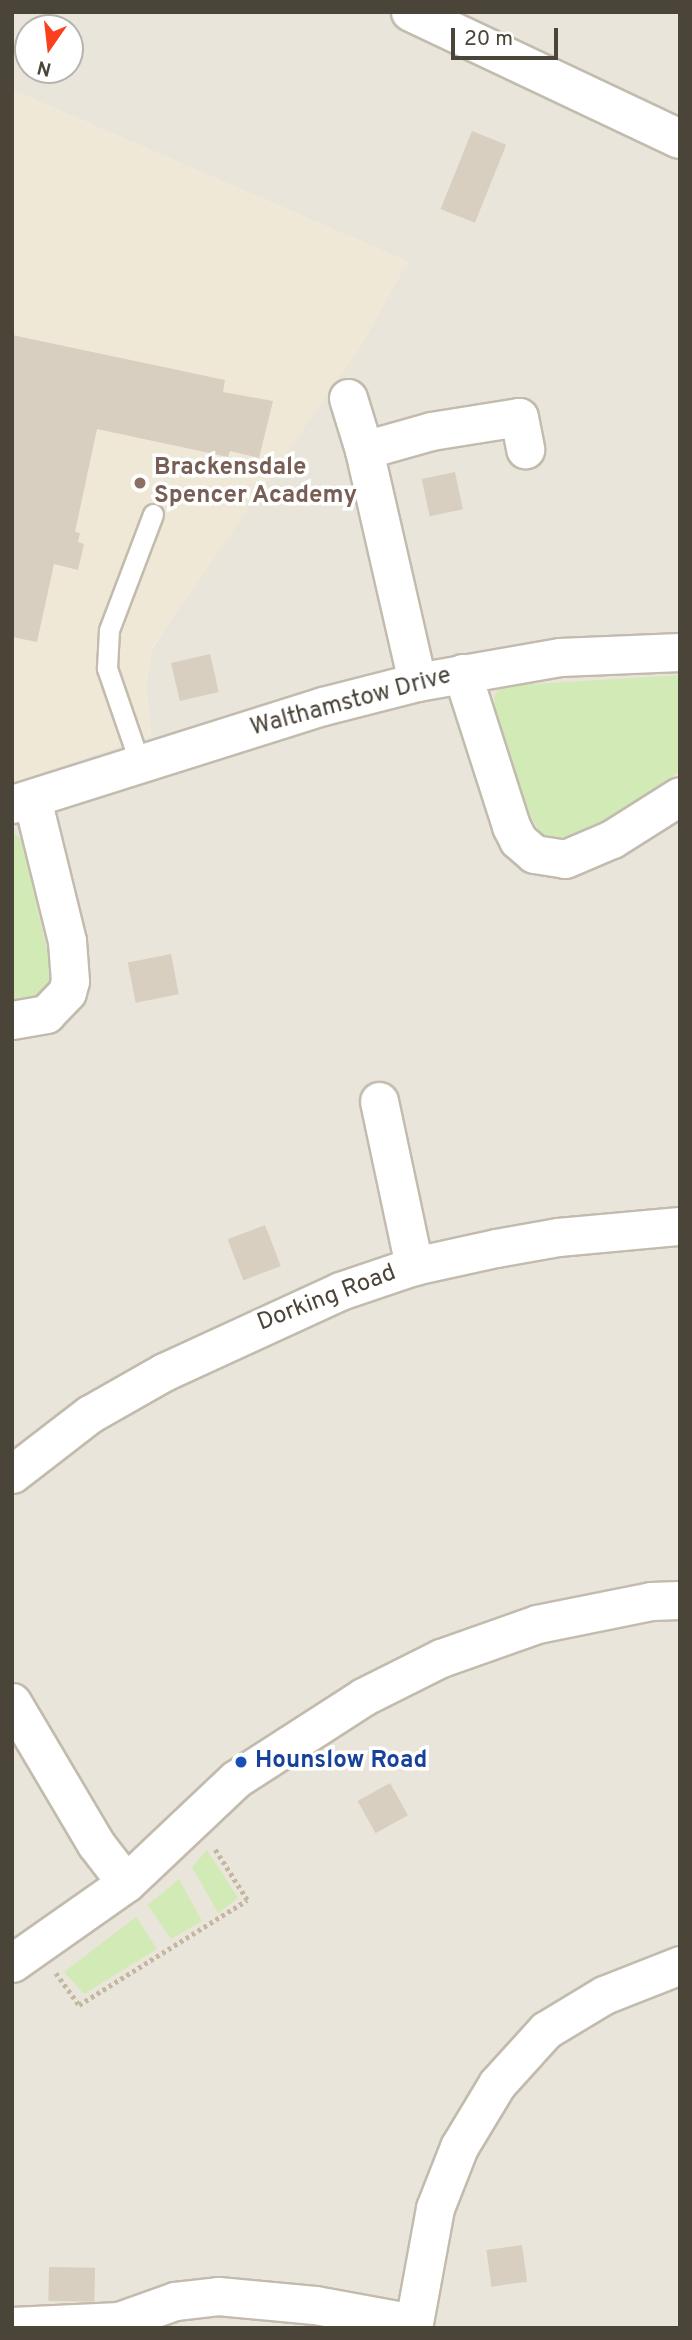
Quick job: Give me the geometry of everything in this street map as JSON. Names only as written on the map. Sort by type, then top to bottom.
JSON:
[{"type":"street","points":[[431,16],[680,139]]},
{"type":"street","points":[[348,398],[364,450],[417,682]]},
{"type":"street","points":[[364,450],[431,431],[519,417],[525,449]]},
{"type":"street","name":"Walthamstow Drive","points":[[12,1020],[46,1014],[66,992],[70,981],[67,941],[22,802],[323,706],[417,682],[559,657],[680,652]]},
{"type":"street","points":[[462,673],[512,827],[518,840],[534,854],[565,859],[612,839],[680,796]]},
{"type":"street","points":[[379,1101],[414,1266]]},
{"type":"street","name":"Dorking Road","points":[[12,1474],[90,1414],[196,1355],[301,1306],[414,1266],[558,1237],[680,1226]]},
{"type":"street","points":[[25,1955],[126,1883],[236,1779],[295,1738],[441,1658],[537,1624],[595,1611],[680,1600]]},
{"type":"street","points":[[12,1702],[96,1844],[126,1883]]},
{"type":"street","points":[[12,2326],[119,2321],[183,2299],[218,2296],[315,2305],[413,2325],[435,2208],[459,2147],[497,2084],[546,2030],[604,1995],[680,1965]]},
{"type":"lane","points":[[141,764],[107,668],[109,630],[153,514]]},
{"type":"path","points":[[25,1955],[79,2005],[247,1900],[195,1818]]},
{"type":"shaded area","points":[[12,12],[680,12],[680,2328],[12,2328],[12,782],[151,735],[146,686],[152,649],[408,262],[12,90]]},
{"type":"shaded area","name":"Brackensdale Spencer Academy","points":[[12,90],[408,262],[361,346],[152,648],[146,686],[151,735],[12,782]]},
{"type":"green space","points":[[680,675],[680,770],[658,790],[602,823],[557,842],[544,839],[525,806],[495,708],[494,697],[500,686]]},
{"type":"green space","points":[[12,832],[21,839],[52,971],[48,988],[32,1002],[12,1003]]},
{"type":"green space","points":[[207,1850],[238,1898],[218,1913],[192,1867]]},
{"type":"green space","points":[[179,1879],[202,1921],[171,1939],[148,1905]]},
{"type":"green space","points":[[136,1917],[157,1949],[84,1994],[64,1972]]},
{"type":"building","points":[[472,131],[506,145],[475,223],[441,209]]},
{"type":"building","points":[[12,335],[225,380],[223,392],[273,401],[259,458],[230,451],[228,457],[97,429],[75,532],[80,533],[78,542],[84,544],[78,570],[54,564],[37,642],[12,637]]},
{"type":"building","points":[[455,472],[463,509],[430,516],[422,479]]},
{"type":"building","points":[[210,654],[219,692],[180,701],[171,663]]},
{"type":"building","points":[[171,954],[179,994],[136,1003],[128,962]]},
{"type":"building","points":[[265,1225],[281,1266],[243,1280],[228,1239]]},
{"type":"building","points":[[390,1783],[408,1815],[376,1833],[358,1801]]},
{"type":"building","points":[[522,2245],[527,2282],[491,2287],[486,2250]]},
{"type":"building","points":[[49,2267],[95,2268],[94,2302],[48,2301]]},
{"type":"place","name":"Brackensdale Spencer Academy","points":[[140,483]]},
{"type":"place","name":"Hounslow Road","points":[[241,1762]]}]
